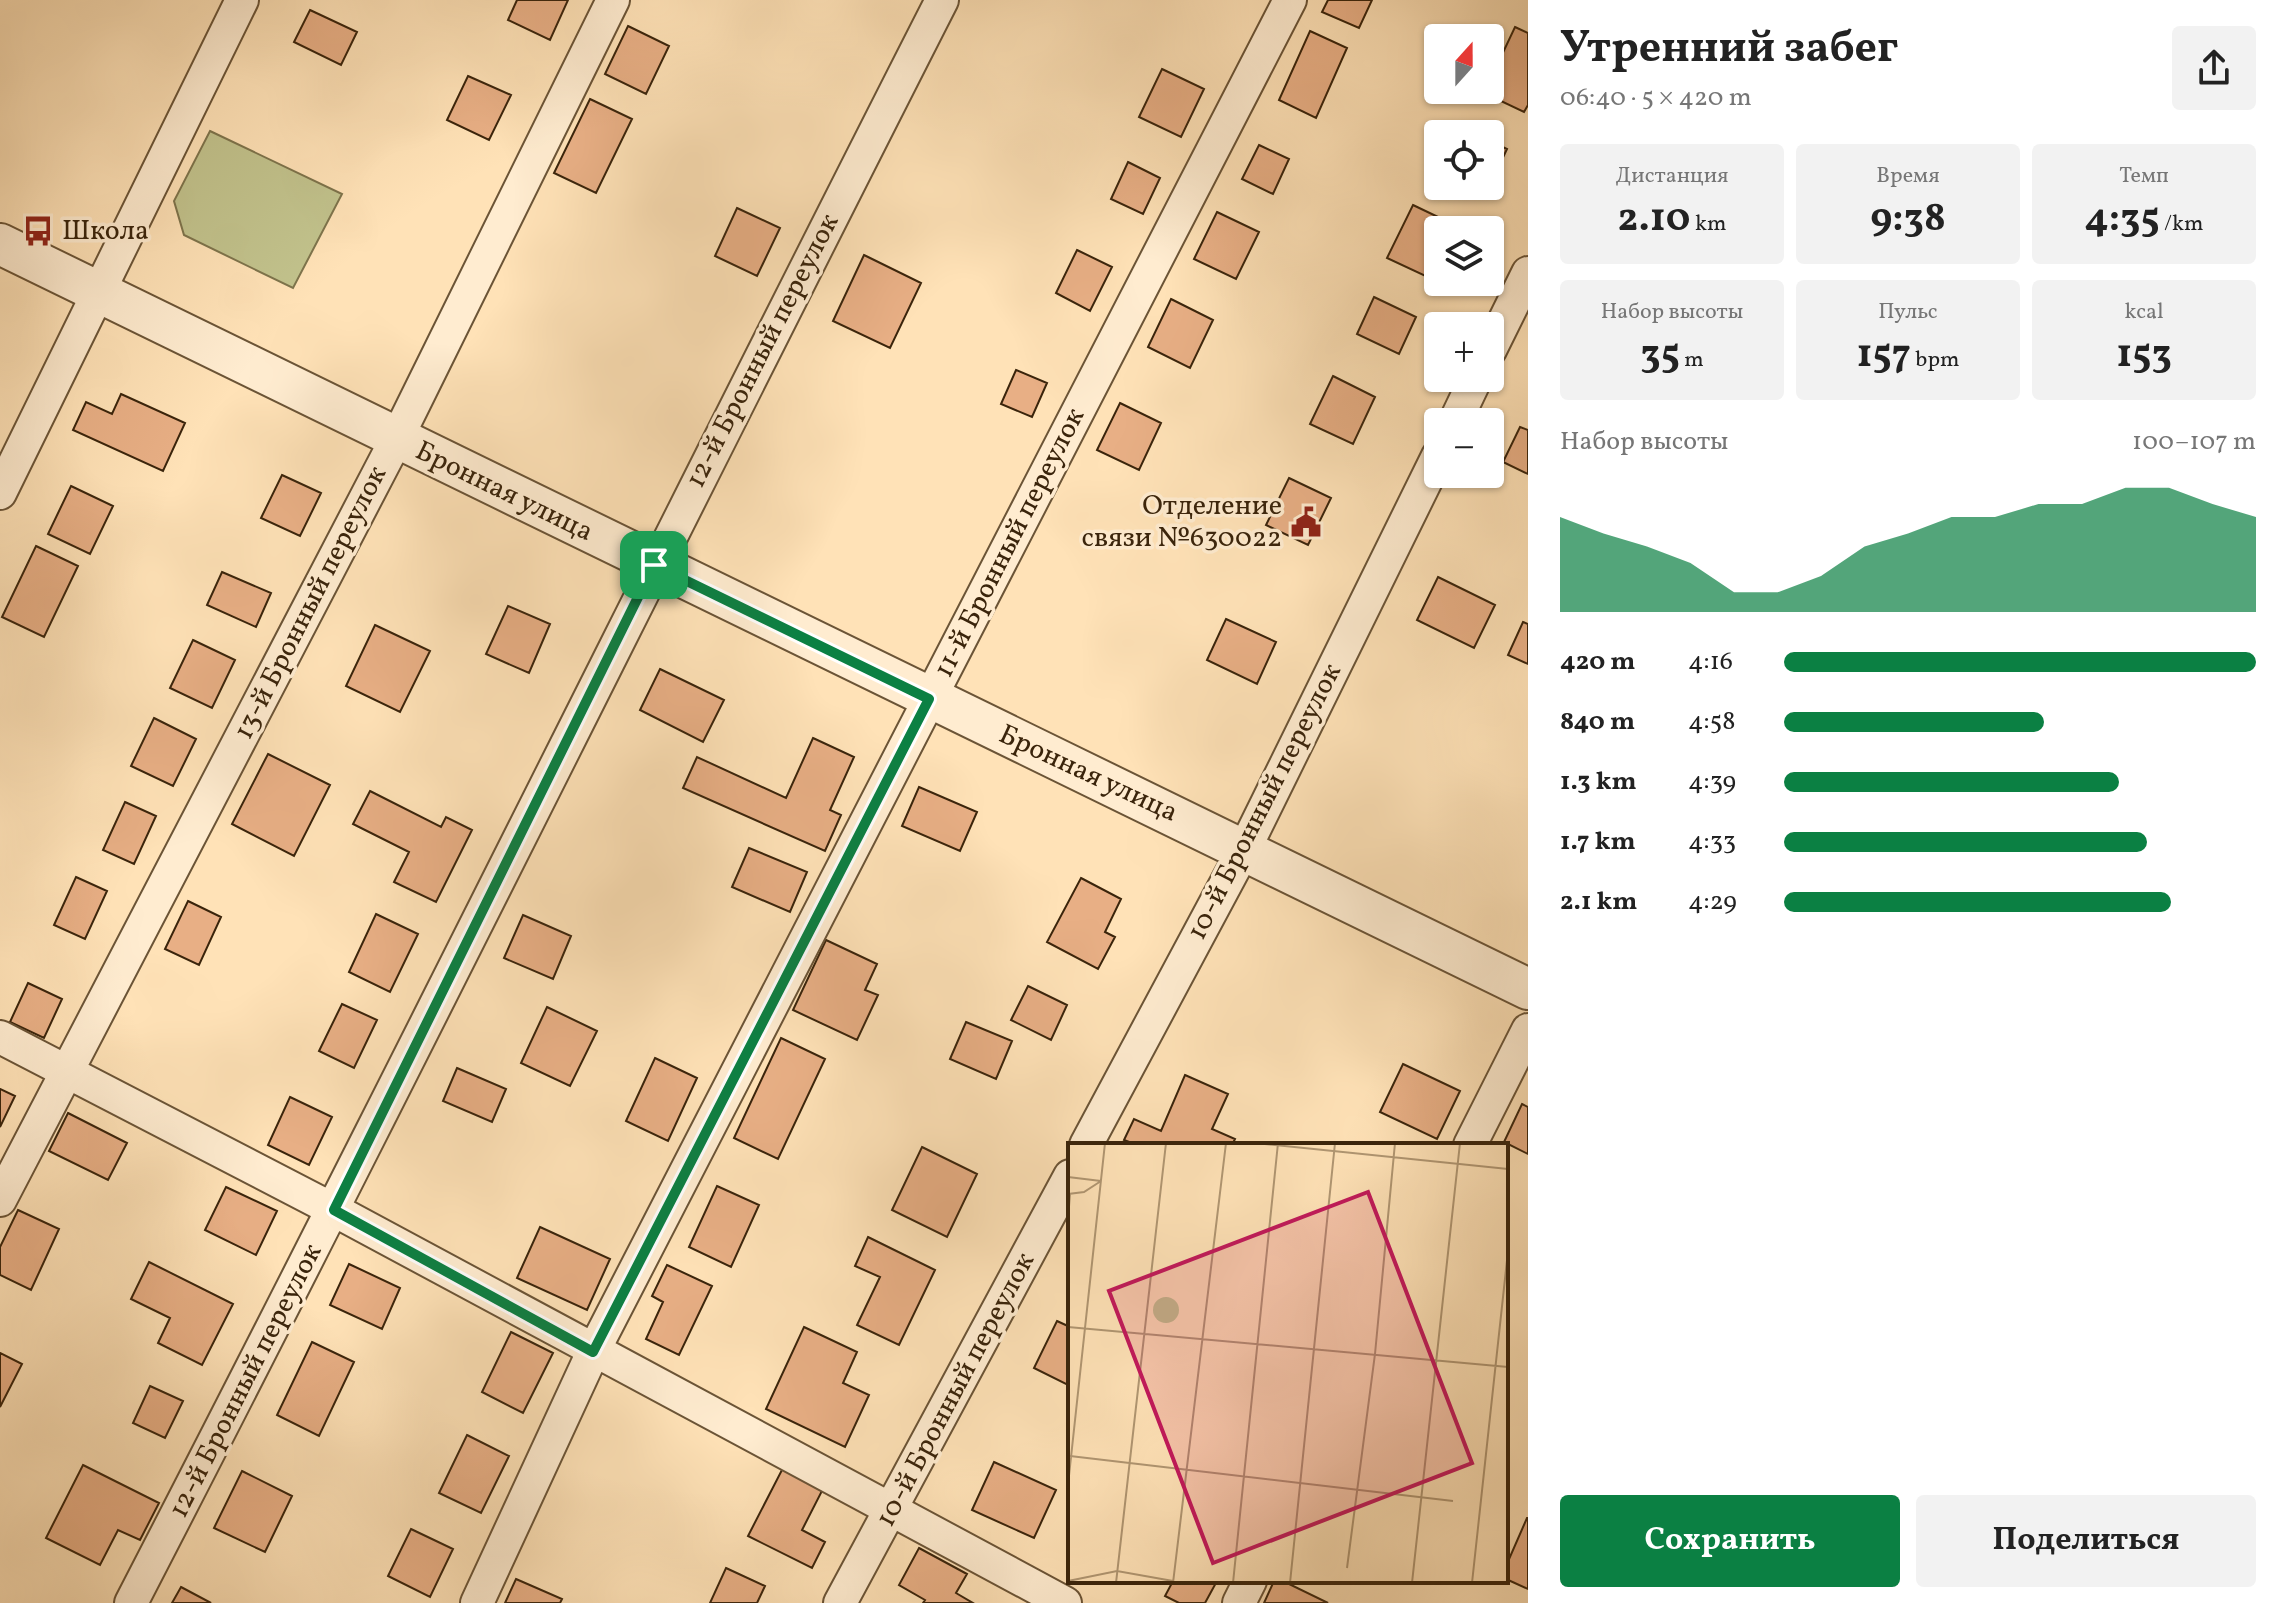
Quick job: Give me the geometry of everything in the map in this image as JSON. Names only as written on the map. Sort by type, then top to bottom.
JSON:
[{"type":"street","points":[[0,493],[242,0]]},
{"type":"street","name":"13-й Бронный переулок","points":[[0,1200],[396,440],[613,0]]},
{"type":"street","name":"12-й Бронный переулок","points":[[131,1603],[334,1210],[654,565],[942,0]]},
{"type":"street","name":"11-й Бронный переулок","points":[[477,1603],[593,1352],[1290,0]]},
{"type":"street","name":"Бронная улица","points":[[0,244],[929,699],[1245,848],[1528,989]]},
{"type":"street","points":[[1504,322],[1528,273]]},
{"type":"street","name":"10-й Бронный переулок","points":[[1087,1143],[1245,848],[1424,484]]},
{"type":"street","points":[[1471,1143],[1528,1030]]},
{"type":"street","points":[[0,1037],[334,1210],[593,1352],[1065,1603]]},
{"type":"street","name":"10-й Бронный переулок","points":[[840,1603],[1068,1180]]},
{"type":"street","points":[[1239,1603],[1249,1583]]},
{"type":"green space","points":[[210,131],[342,194],[293,288],[184,235],[174,201]]},
{"type":"building","points":[[517,0],[568,0],[550,40],[508,20]]},
{"type":"building","points":[[1328,0],[1372,0],[1359,28],[1322,12]]},
{"type":"building","points":[[310,10],[357,32],[341,65],[294,42]]},
{"type":"building","points":[[628,26],[669,46],[646,94],[605,74]]},
{"type":"building","points":[[1515,27],[1528,33],[1528,105],[1524,112],[1504,102],[1504,50]]},
{"type":"building","points":[[1310,31],[1347,48],[1316,118],[1279,100]]},
{"type":"building","points":[[1162,69],[1204,89],[1181,137],[1139,117]]},
{"type":"building","points":[[468,76],[511,95],[489,140],[447,120]]},
{"type":"building","points":[[590,99],[632,119],[596,193],[554,173]]},
{"type":"building","points":[[1259,145],[1289,159],[1273,194],[1242,179]]},
{"type":"building","points":[[1128,162],[1160,178],[1143,214],[1111,199]]},
{"type":"building","points":[[1413,205],[1436,216],[1424,216],[1424,275],[1387,258]]},
{"type":"building","points":[[737,208],[780,228],[757,276],[715,256]]},
{"type":"building","points":[[1217,212],[1259,232],[1236,279],[1194,259]]},
{"type":"building","points":[[1077,250],[1112,267],[1090,311],[1056,293]]},
{"type":"building","points":[[864,255],[921,283],[890,348],[833,321]]},
{"type":"building","points":[[1374,297],[1416,317],[1399,354],[1357,334]]},
{"type":"building","points":[[1171,299],[1213,320],[1190,368],[1148,347]]},
{"type":"building","points":[[1016,370],[1047,383],[1032,417],[1001,404]]},
{"type":"building","points":[[1333,376],[1375,397],[1353,444],[1310,424]]},
{"type":"building","points":[[121,394],[185,423],[163,471],[73,430],[86,402],[112,414]]},
{"type":"building","points":[[1120,403],[1161,423],[1139,470],[1097,450]]},
{"type":"building","points":[[1520,427],[1528,430],[1528,474],[1504,460]]},
{"type":"building","points":[[282,475],[321,493],[300,536],[261,518]]},
{"type":"building","points":[[1289,478],[1331,498],[1308,545],[1266,525]]},
{"type":"building","points":[[71,486],[113,506],[90,554],[48,534]]},
{"type":"building","points":[[36,546],[78,566],[44,637],[2,617]]},
{"type":"building","points":[[222,572],[271,593],[256,627],[207,605]]},
{"type":"building","points":[[1438,577],[1495,605],[1474,648],[1417,620]]},
{"type":"building","points":[[508,606],[550,624],[529,673],[486,654]]},
{"type":"building","points":[[1226,619],[1276,642],[1257,684],[1207,660]]},
{"type":"building","points":[[1523,622],[1528,624],[1528,664],[1508,655]]},
{"type":"building","points":[[375,625],[430,651],[400,712],[346,686]]},
{"type":"building","points":[[193,640],[235,660],[212,708],[170,688]]},
{"type":"building","points":[[660,669],[724,700],[703,742],[640,710]]},
{"type":"building","points":[[154,718],[196,739],[173,786],[131,766]]},
{"type":"building","points":[[813,738],[854,757],[830,810],[841,815],[825,851],[683,788],[697,757],[786,798]]},
{"type":"building","points":[[268,754],[330,785],[294,856],[232,824]]},
{"type":"building","points":[[919,787],[977,812],[960,851],[902,826]]},
{"type":"building","points":[[370,791],[441,827],[446,817],[472,830],[436,902],[394,882],[409,852],[353,824]]},
{"type":"building","points":[[125,802],[156,816],[134,864],[103,850]]},
{"type":"building","points":[[749,848],[807,872],[790,912],[732,887]]},
{"type":"building","points":[[76,877],[107,891],[85,939],[54,925]]},
{"type":"building","points":[[1081,878],[1121,899],[1105,932],[1115,937],[1098,969],[1047,942]]},
{"type":"building","points":[[188,901],[221,917],[199,965],[165,949]]},
{"type":"building","points":[[376,914],[418,934],[390,992],[349,972]]},
{"type":"building","points":[[523,915],[571,936],[553,979],[504,958]]},
{"type":"building","points":[[826,940],[877,964],[865,990],[878,995],[857,1040],[793,1010]]},
{"type":"building","points":[[28,983],[62,999],[44,1038],[10,1022]]},
{"type":"building","points":[[1028,986],[1067,1005],[1051,1040],[1011,1020]]},
{"type":"building","points":[[342,1004],[377,1020],[354,1068],[319,1051]]},
{"type":"building","points":[[547,1007],[597,1031],[570,1086],[521,1063]]},
{"type":"building","points":[[966,1022],[1012,1041],[996,1079],[950,1059]]},
{"type":"building","points":[[781,1038],[825,1059],[778,1159],[734,1138]]},
{"type":"building","points":[[655,1058],[697,1078],[668,1141],[626,1121]]},
{"type":"building","points":[[1403,1064],[1460,1091],[1437,1139],[1380,1112]]},
{"type":"building","points":[[457,1068],[506,1089],[492,1122],[443,1101]]},
{"type":"building","points":[[1185,1075],[1228,1094],[1212,1129],[1235,1139],[1233,1143],[1132,1143],[1124,1140],[1134,1119],[1161,1131]]},
{"type":"building","points":[[0,1089],[15,1096],[0,1127]]},
{"type":"building","points":[[290,1097],[332,1117],[309,1165],[268,1145]]},
{"type":"building","points":[[1522,1104],[1528,1107],[1528,1154],[1504,1142]]},
{"type":"building","points":[[68,1113],[127,1143],[108,1180],[49,1151]]},
{"type":"building","points":[[922,1147],[977,1174],[947,1237],[892,1210]]},
{"type":"building","points":[[717,1186],[759,1205],[731,1267],[689,1247]]},
{"type":"building","points":[[226,1187],[277,1211],[256,1255],[205,1230]]},
{"type":"building","points":[[18,1210],[59,1229],[31,1290],[0,1275],[0,1247]]},
{"type":"building","points":[[540,1227],[610,1259],[587,1310],[517,1278]]},
{"type":"building","points":[[868,1237],[935,1270],[899,1345],[857,1325],[880,1277],[855,1266]]},
{"type":"building","points":[[149,1262],[233,1304],[202,1365],[158,1343],[170,1318],[131,1299]]},
{"type":"building","points":[[349,1264],[400,1288],[382,1329],[330,1305]]},
{"type":"building","points":[[667,1265],[712,1286],[679,1355],[646,1339],[663,1302],[652,1296]]},
{"type":"building","points":[[1057,1321],[1068,1326],[1068,1385],[1034,1368]]},
{"type":"building","points":[[804,1327],[857,1352],[843,1383],[869,1395],[845,1447],[766,1409]]},
{"type":"building","points":[[511,1332],[553,1353],[523,1413],[482,1392]]},
{"type":"building","points":[[312,1342],[354,1362],[319,1436],[277,1415]]},
{"type":"building","points":[[0,1353],[22,1364],[0,1407]]},
{"type":"building","points":[[150,1386],[183,1401],[165,1438],[133,1423]]},
{"type":"building","points":[[467,1435],[509,1456],[481,1513],[439,1493]]},
{"type":"building","points":[[994,1462],[1056,1490],[1034,1538],[972,1510]]},
{"type":"building","points":[[785,1464],[825,1485],[802,1530],[825,1542],[812,1568],[748,1536]]},
{"type":"building","points":[[83,1465],[159,1503],[140,1540],[118,1530],[100,1565],[46,1538]]},
{"type":"building","points":[[242,1471],[292,1496],[265,1552],[214,1528]]},
{"type":"building","points":[[1528,1518],[1528,1589],[1508,1580],[1508,1561]]},
{"type":"building","points":[[411,1529],[453,1549],[430,1597],[388,1576]]},
{"type":"building","points":[[919,1548],[967,1574],[956,1593],[973,1603],[923,1603],[925,1600],[899,1585]]},
{"type":"building","points":[[726,1568],[765,1586],[757,1603],[710,1603]]},
{"type":"building","points":[[516,1579],[562,1599],[560,1603],[505,1603]]},
{"type":"building","points":[[1172,1583],[1216,1583],[1205,1603],[1179,1603],[1165,1596]]},
{"type":"building","points":[[1273,1583],[1287,1583],[1328,1603],[1264,1603]]},
{"type":"building","points":[[181,1587],[211,1603],[172,1603]]},
{"type":"place","name":"Школа","points":[[38,231]]},
{"type":"place","name":"Отделение связи №630022","points":[[1306,522]]},
{"type":"route","points":[[654,565],[929,699],[593,1352],[334,1210],[654,565]]}]
